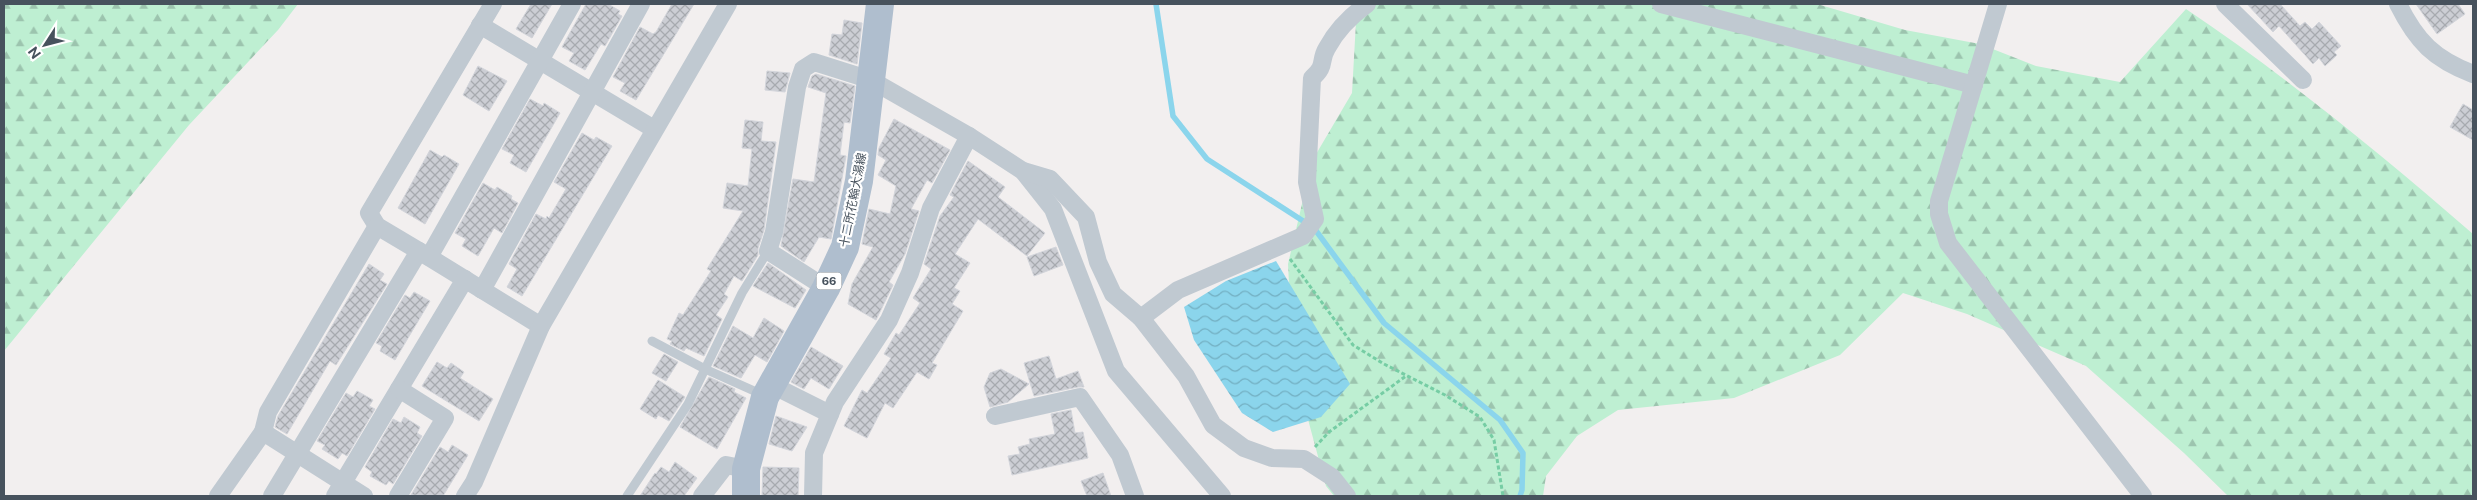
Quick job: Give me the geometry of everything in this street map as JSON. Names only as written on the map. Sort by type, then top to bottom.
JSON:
[{"type":"main road","name":"十二所花輪大湯線","points":[[746,496],[746,470],[769,391],[826,288],[845,247],[859,181],[880,4]]},
{"type":"street","points":[[493,4],[369,213],[377,226],[541,326]]},
{"type":"street","points":[[272,496],[424,254],[540,61],[572,4]]},
{"type":"street","points":[[482,290],[641,4]]},
{"type":"street","points":[[465,496],[474,482],[541,326],[728,4]]},
{"type":"street","points":[[1141,318],[1178,290],[1303,236],[1315,219],[1307,182],[1312,78],[1322,69],[1326,49],[1346,22],[1367,4]]},
{"type":"street","points":[[1660,4],[1974,86]]},
{"type":"street","points":[[1998,4],[1939,201],[1939,214],[1948,243],[2143,496]]},
{"type":"street","points":[[2225,4],[2303,80]]},
{"type":"street","points":[[2398,4],[2410,28],[2432,53],[2451,65],[2473,74]]},
{"type":"street","points":[[480,25],[654,130]]},
{"type":"street","points":[[826,288],[768,251],[774,232],[797,87],[803,69],[814,62],[871,80],[969,136],[1024,172],[1050,179],[1086,217],[1098,262],[1113,294],[1141,318],[1186,376],[1213,425],[1244,448],[1272,458],[1304,459],[1332,478],[1347,496]]},
{"type":"street","points":[[813,496],[814,453],[835,402],[889,320],[910,273],[931,208],[969,136]]},
{"type":"street","points":[[1024,172],[1053,209],[1116,371],[1222,496]]},
{"type":"street","points":[[218,496],[263,432],[268,412],[377,226]]},
{"type":"street","points":[[339,490],[465,279]]},
{"type":"street","points":[[398,496],[445,418],[399,389]]},
{"type":"street","points":[[769,391],[830,414]]},
{"type":"street","points":[[995,416],[1080,397],[1120,455],[1135,496]]},
{"type":"street","points":[[263,432],[296,455],[339,490],[364,496]]},
{"type":"street","points":[[702,496],[726,465],[746,470]]},
{"type":"lane","points":[[627,496],[688,404],[742,293],[768,251]]},
{"type":"lane","points":[[652,341],[705,369],[769,391]]},
{"type":"path","points":[[1281,246],[1334,316],[1353,345],[1406,376],[1445,395],[1480,417],[1494,440],[1503,496]]},
{"type":"path","points":[[1304,459],[1329,432],[1406,376]]},
{"type":"green space","points":[[4,4],[298,4],[278,30],[189,125],[4,351]]},
{"type":"green space","points":[[1357,4],[1817,4],[1905,30],[1980,44],[2036,66],[2120,82],[2186,9],[2261,62],[2333,117],[2473,234],[2473,496],[2228,496],[2184,453],[2086,366],[1967,314],[1903,293],[1840,355],[1734,398],[1618,410],[1577,436],[1546,476],[1543,496],[1334,496],[1326,486],[1293,364],[1288,264],[1312,161],[1352,93]]},
{"type":"water","points":[[1276,261],[1350,384],[1321,417],[1273,432],[1242,413],[1194,340],[1184,307],[1226,281]]},
{"type":"building","points":[[531,4],[552,4],[532,38],[516,29]]},
{"type":"building","points":[[586,4],[608,4],[620,11],[618,14],[622,16],[605,46],[601,44],[585,70],[569,61],[574,53],[562,47]]},
{"type":"building","points":[[672,4],[694,4],[636,100],[620,91],[625,83],[613,77],[640,27],[653,34],[656,32]]},
{"type":"building","points":[[2247,4],[2280,4],[2300,26],[2305,22],[2312,29],[2319,22],[2341,46],[2334,52],[2337,55],[2325,66],[2319,58],[2313,64],[2279,26],[2273,32]]},
{"type":"building","points":[[2416,4],[2458,4],[2465,14],[2437,34]]},
{"type":"building","points":[[844,20],[862,23],[857,64],[829,55],[832,34],[842,35]]},
{"type":"building","points":[[478,66],[507,81],[489,111],[463,95]]},
{"type":"building","points":[[767,71],[790,73],[785,92],[765,90]]},
{"type":"building","points":[[816,74],[855,86],[850,123],[844,122],[840,155],[846,156],[831,239],[819,237],[804,262],[781,246],[793,179],[814,182],[826,93],[808,87],[812,76]]},
{"type":"building","points":[[530,99],[543,106],[544,103],[560,113],[526,172],[510,163],[514,155],[502,149]]},
{"type":"building","points":[[2463,104],[2473,110],[2473,140],[2450,127]]},
{"type":"building","points":[[894,119],[950,150],[932,183],[927,180],[911,209],[919,211],[905,254],[889,282],[893,285],[876,320],[848,304],[852,284],[873,247],[862,244],[869,209],[890,214],[896,186],[878,175],[886,160],[878,155],[879,148]]},
{"type":"building","points":[[745,120],[763,122],[761,141],[776,142],[764,230],[758,248],[758,255],[742,281],[734,276],[724,294],[728,297],[716,315],[722,319],[704,356],[686,348],[684,351],[670,344],[672,341],[667,339],[679,313],[683,315],[711,271],[707,269],[743,211],[723,208],[727,183],[748,186],[752,149],[742,148]]},
{"type":"building","points":[[582,133],[594,140],[596,137],[612,146],[522,296],[507,287],[517,269],[509,264],[536,214],[546,219],[547,216],[549,218],[566,189],[554,182]]},
{"type":"building","points":[[430,150],[442,157],[444,155],[459,164],[425,224],[398,208]]},
{"type":"building","points":[[968,161],[1005,187],[998,197],[1045,233],[1027,256],[978,219],[955,254],[970,263],[954,288],[960,291],[952,304],[963,311],[932,363],[937,365],[929,379],[917,372],[893,408],[885,403],[867,438],[844,426],[862,390],[867,393],[891,358],[884,354],[896,333],[899,335],[920,303],[913,298],[931,269],[924,264],[940,216],[954,197],[950,195]]},
{"type":"building","points":[[483,183],[495,190],[497,187],[512,196],[511,199],[518,203],[502,233],[494,228],[478,256],[462,246],[466,239],[455,233]]},
{"type":"building","points":[[1056,247],[1063,265],[1034,276],[1027,257]]},
{"type":"building","points":[[768,263],[806,290],[795,308],[753,286]]},
{"type":"building","points":[[369,264],[384,274],[380,280],[387,284],[336,365],[330,361],[287,434],[275,427],[278,416]]},
{"type":"building","points":[[414,292],[430,301],[395,360],[380,351],[382,346],[376,343],[405,295],[410,298]]},
{"type":"building","points":[[764,318],[784,331],[767,362],[755,355],[741,378],[713,366],[733,326],[753,338]]},
{"type":"building","points":[[811,347],[843,366],[829,389],[811,378],[804,389],[791,382]]},
{"type":"building","points":[[664,354],[678,362],[666,381],[652,373]]},
{"type":"building","points":[[1049,356],[1056,379],[1078,371],[1084,387],[1034,396],[1024,363]]},
{"type":"building","points":[[437,362],[447,368],[451,363],[464,372],[460,378],[493,399],[479,421],[422,386]]},
{"type":"building","points":[[1001,369],[1029,384],[1008,402],[990,407],[984,387],[990,373]]},
{"type":"building","points":[[709,377],[735,389],[734,392],[746,398],[717,449],[680,427]]},
{"type":"building","points":[[658,380],[685,397],[669,421],[658,415],[656,419],[640,409]]},
{"type":"building","points":[[357,391],[373,400],[369,406],[375,409],[347,456],[342,453],[338,459],[322,449],[325,445],[317,441],[346,393],[353,397]]},
{"type":"building","points":[[1071,410],[1075,433],[1083,432],[1088,458],[1012,475],[1008,456],[1020,454],[1018,447],[1030,444],[1029,439],[1055,434],[1051,414]]},
{"type":"building","points":[[776,416],[807,427],[792,451],[769,444]]},
{"type":"building","points":[[404,417],[420,427],[417,433],[422,436],[393,484],[389,481],[386,485],[370,476],[372,472],[365,467],[393,419],[401,423]]},
{"type":"building","points":[[452,445],[468,455],[443,496],[411,495],[440,447],[448,452]]},
{"type":"building","points":[[675,462],[697,478],[684,496],[640,496],[661,467],[669,472]]},
{"type":"building","points":[[763,467],[799,468],[798,496],[762,496]]},
{"type":"building","points":[[1103,473],[1111,496],[1087,496],[1081,481]]},
{"type":"waterway","points":[[1156,4],[1173,116],[1207,159],[1314,228],[1384,323],[1500,420],[1523,453],[1522,490],[1520,496]]}]
